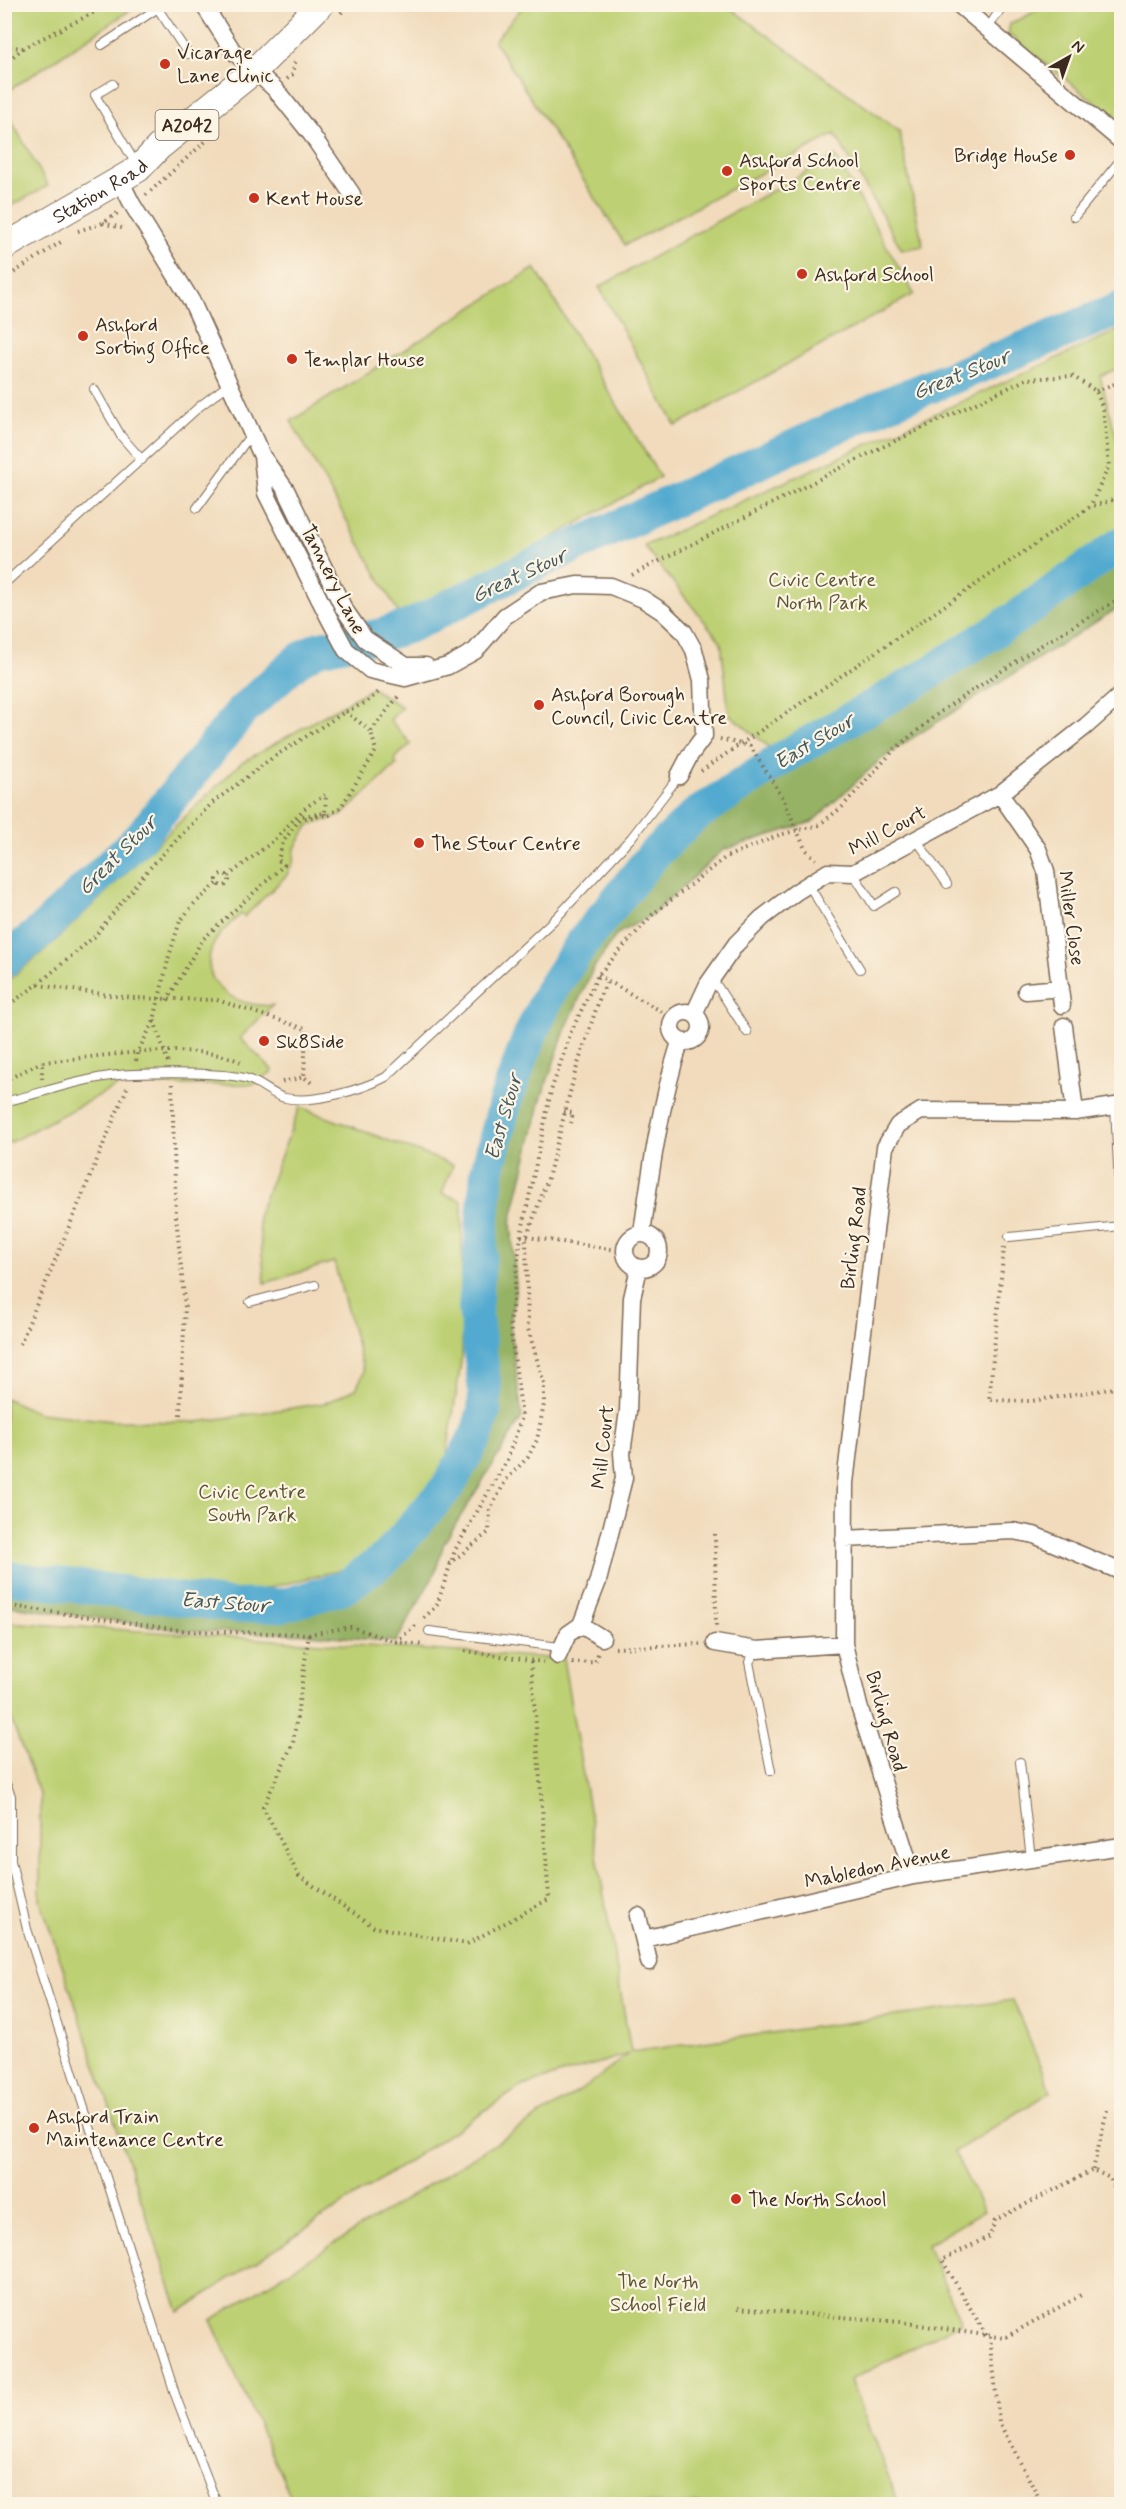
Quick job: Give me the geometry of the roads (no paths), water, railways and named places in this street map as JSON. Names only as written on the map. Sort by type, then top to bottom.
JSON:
[{"type":"main road","name":"Station Road","points":[[4,247],[129,175],[159,147],[255,70],[321,4]]},
{"type":"street","points":[[204,4],[233,51],[275,88],[311,134],[352,194]]},
{"type":"street","points":[[958,4],[1122,142]]},
{"type":"street","name":"Tannery Lane","points":[[129,175],[132,204],[192,302],[262,456],[286,490],[344,609],[365,639],[406,666],[448,666]]},
{"type":"street","name":"Tannery Lane","points":[[262,456],[266,493],[345,650],[370,670],[405,678],[448,666],[475,651],[505,616],[541,592],[577,585],[611,586],[643,599],[663,612],[684,632],[694,650],[702,680],[704,736],[681,771]]},
{"type":"street","name":"Mill Court","points":[[693,1014],[712,978],[736,945],[762,918],[828,872],[853,873],[1000,794],[1086,726],[1122,693]]},
{"type":"street","name":"Miller Close","points":[[1000,794],[1017,815],[1038,849],[1046,871],[1062,1005]]},
{"type":"street","name":"Miller Close","points":[[1026,991],[1061,988]]},
{"type":"street","points":[[680,1013],[693,1014],[700,1022],[699,1036],[690,1042],[680,1041],[671,1031],[673,1018],[680,1013]]},
{"type":"street","points":[[1064,1026],[1075,1112]]},
{"type":"street","points":[[642,1233],[655,1138],[668,1079],[680,1041]]},
{"type":"street","name":"Birling Road","points":[[913,1876],[860,1706],[844,1644],[845,1484],[885,1147],[898,1125],[921,1110],[1075,1112],[1118,1106]]},
{"type":"street","points":[[642,1233],[653,1237],[659,1252],[650,1266],[639,1268],[628,1262],[624,1251],[628,1240],[642,1233]]},
{"type":"street","name":"Mill Court","points":[[560,1657],[568,1634],[580,1625],[598,1581],[624,1478],[622,1453],[628,1411],[632,1298],[639,1268]]},
{"type":"street","points":[[844,1539],[1013,1531],[1034,1535],[1122,1572]]},
{"type":"street","points":[[580,1625],[604,1646]]},
{"type":"street","points":[[715,1643],[757,1650],[844,1644]]},
{"type":"street","name":"Mabledon Avenue","points":[[644,1939],[913,1876],[1122,1846]]},
{"type":"street","points":[[638,1916],[649,1962]]},
{"type":"lane","points":[[988,28],[1004,4]]},
{"type":"lane","points":[[102,45],[161,7],[188,54]]},
{"type":"lane","points":[[113,84],[95,95],[129,175]]},
{"type":"lane","points":[[1074,217],[1122,158]]},
{"type":"lane","points":[[4,584],[228,385]]},
{"type":"lane","points":[[94,389],[121,436],[142,460]]},
{"type":"lane","points":[[197,508],[252,433]]},
{"type":"lane","points":[[4,1102],[81,1083],[132,1074],[248,1079],[284,1098],[326,1097],[369,1086],[386,1077],[558,916],[631,838],[681,771]]},
{"type":"lane","points":[[916,839],[946,884]]},
{"type":"lane","points":[[853,873],[874,906],[896,892]]},
{"type":"lane","points":[[808,884],[860,969]]},
{"type":"lane","points":[[712,978],[747,1032]]},
{"type":"lane","points":[[1118,1106],[1122,1234]]},
{"type":"lane","points":[[1009,1237],[1121,1226]]},
{"type":"lane","points":[[250,1302],[315,1285]]},
{"type":"lane","points":[[429,1631],[560,1657]]},
{"type":"lane","points":[[757,1650],[749,1662],[771,1771]]},
{"type":"lane","points":[[1020,1762],[1031,1859]]},
{"type":"lane","points":[[4,1779],[11,1796],[8,1820],[11,1860],[27,1929],[176,2397],[218,2505]]},
{"type":"waterway","name":"Great Stour","points":[[4,961],[39,933],[141,836],[242,711],[297,661],[317,649],[378,636],[410,626],[522,570],[885,405],[1122,308]]},
{"type":"waterway","name":"East Stour","points":[[4,1577],[234,1606],[285,1605],[345,1587],[387,1557],[449,1485],[477,1434],[484,1411],[485,1392],[475,1308],[487,1172],[506,1099],[528,1040],[550,992],[582,943],[653,855],[694,816],[789,754],[920,679],[1017,617],[1122,543]]},
{"type":"place","name":"Vicarage Lane Clinic","points":[[165,64]]},
{"type":"place","name":"Bridge House","points":[[1070,155]]},
{"type":"place","name":"Ashford School Sports Centre","points":[[727,171]]},
{"type":"place","name":"Kent House","points":[[254,198]]},
{"type":"place","name":"Ashford School","points":[[802,274]]},
{"type":"place","name":"Ashford Sorting Office","points":[[83,336]]},
{"type":"place","name":"Templar House","points":[[292,359]]},
{"type":"place","name":"Ashford Borough Council, Civic Centre","points":[[539,705]]},
{"type":"place","name":"The Stour Centre","points":[[419,843]]},
{"type":"place","name":"Sk8Side","points":[[264,1041]]},
{"type":"place","name":"Ashford Train Maintenance Centre","points":[[34,2128]]},
{"type":"place","name":"The North School","points":[[736,2199]]},
{"type":"park label","name":"Civic Centre North Park","points":[[822,590]]},
{"type":"park label","name":"Civic Centre South Park","points":[[252,1502]]},
{"type":"park label","name":"The North School Field","points":[[658,2292]]}]
